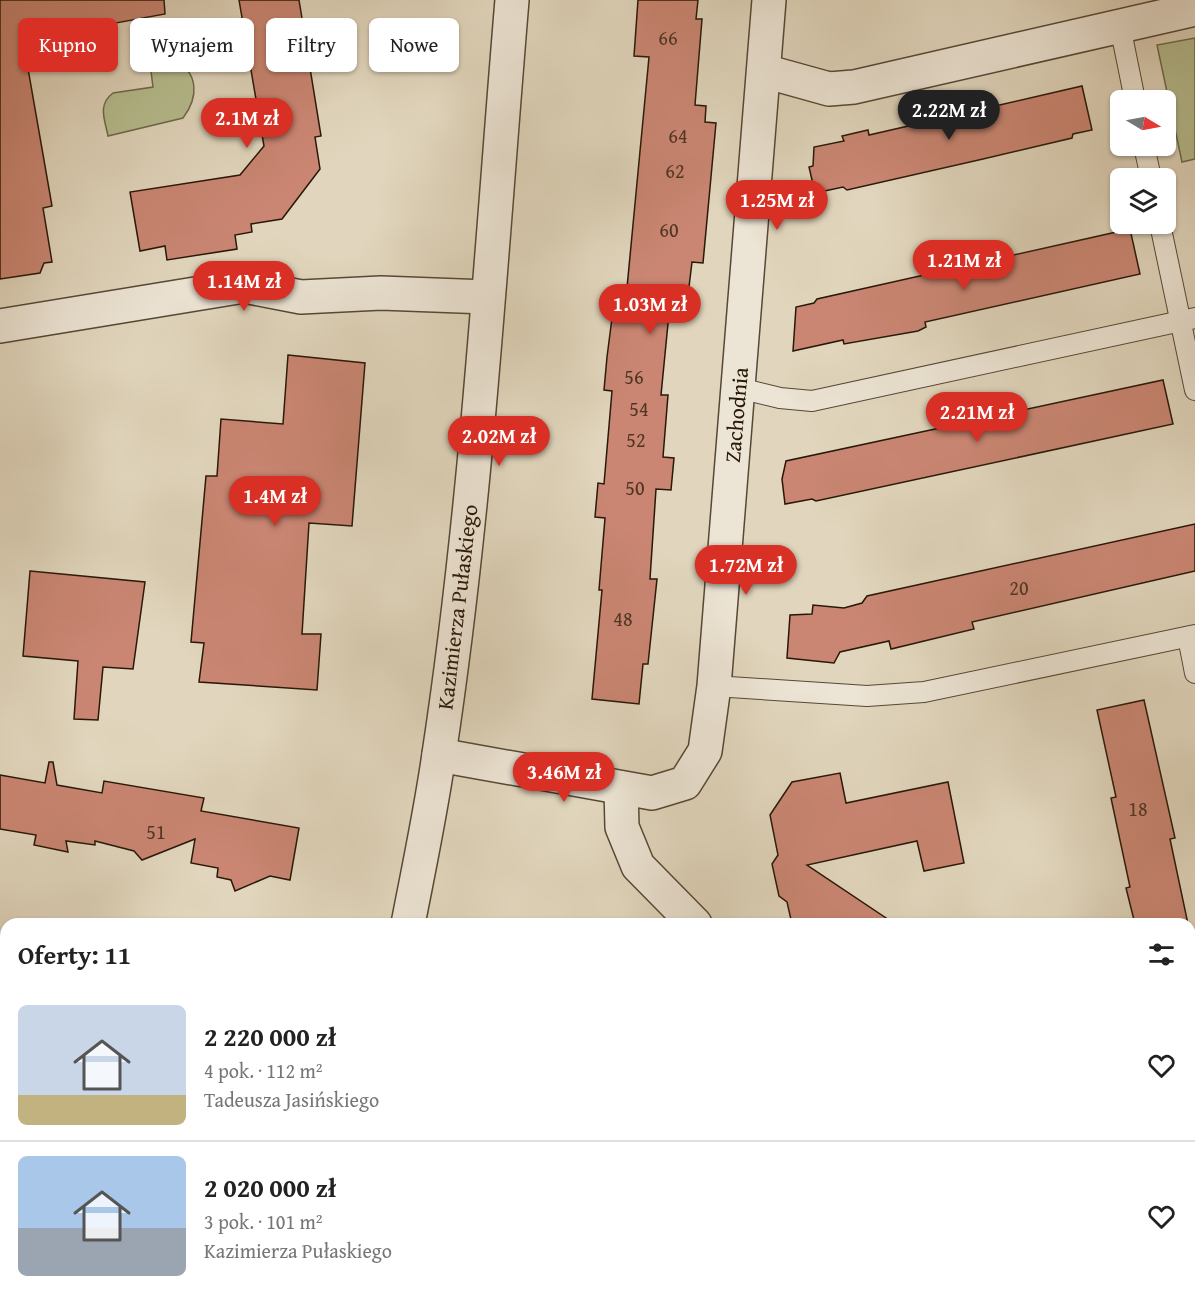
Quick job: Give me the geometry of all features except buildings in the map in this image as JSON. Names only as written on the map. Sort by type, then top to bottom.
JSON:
[{"type":"street","name":"Kazimierza Pułaskiego","points":[[409,918],[439,755],[473,471],[512,0]]},
{"type":"street","name":"Zachodnia","points":[[439,755],[652,793],[685,783],[705,751],[714,686],[769,0]]},
{"type":"street","points":[[764,70],[830,89],[854,87],[1195,9]]},
{"type":"street","points":[[0,326],[244,286],[302,297],[381,293],[488,297]]},
{"type":"street","points":[[621,788],[622,826],[638,866],[690,918]]},
{"type":"lane","points":[[1120,26],[1133,90]]},
{"type":"lane","points":[[1163,234],[1188,319],[1195,390]]},
{"type":"lane","points":[[739,388],[780,398],[812,401],[1188,319]]},
{"type":"lane","points":[[714,686],[867,696],[924,692],[1191,636],[1195,673]]},
{"type":"green space","points":[[1195,38],[1195,159],[1182,162],[1176,134],[1176,90],[1167,90],[1157,45]]},
{"type":"green space","points":[[151,72],[189,72],[194,86],[194,94],[183,118],[108,136],[103,113],[108,98],[113,93],[153,87]]}]
